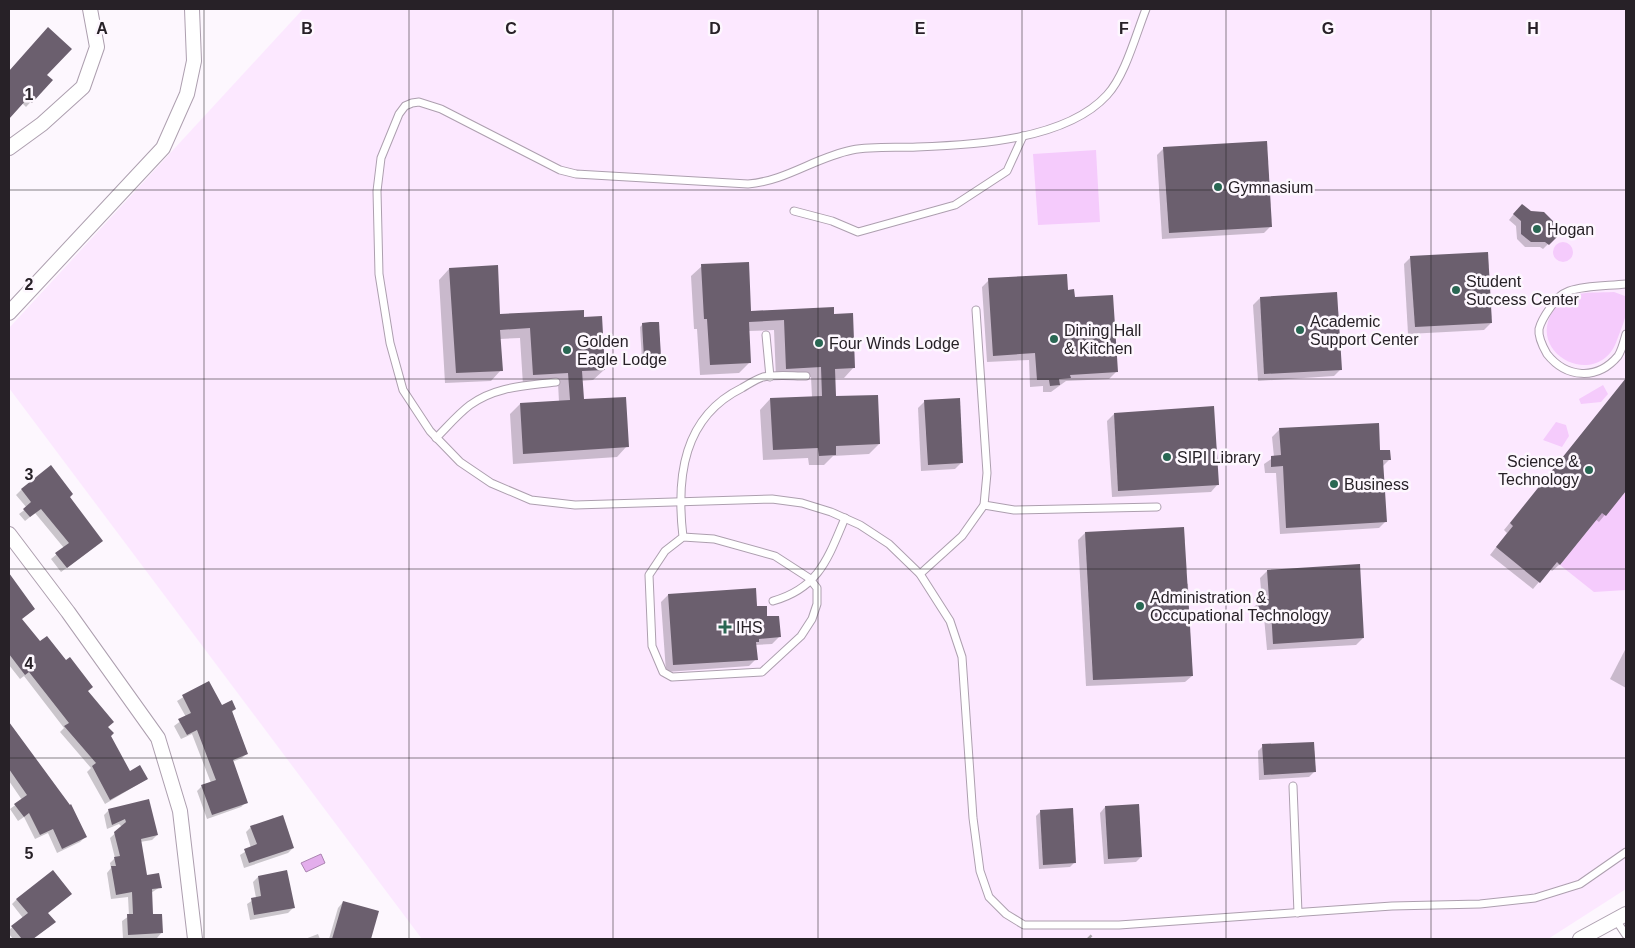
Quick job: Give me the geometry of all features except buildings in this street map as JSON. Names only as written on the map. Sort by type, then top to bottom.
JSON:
[{"type":"street","points":[[9,148],[42,124],[83,86],[97,48],[90,9]]},
{"type":"street","points":[[9,313],[163,148],[188,94],[194,61],[192,9]]},
{"type":"street","points":[[9,534],[68,612],[158,738],[180,811],[196,939]]},
{"type":"street","points":[[1580,939],[1621,917]]},
{"type":"lane","points":[[1146,9],[1119,76],[1107,95],[1084,114],[1061,127],[1023,136],[952,145],[854,149],[833,154],[767,182],[739,184],[576,174],[560,170],[441,108],[419,102],[405,106],[381,158],[377,191],[379,274],[390,343],[403,390],[436,438],[460,462],[492,483],[531,500],[575,505],[772,500],[802,503],[845,518],[889,544],[920,574],[950,621],[962,657],[973,818],[980,870],[989,897],[1006,914],[1024,924],[1082,927],[1392,906],[1480,904],[1535,898],[1580,884],[1626,852]]},
{"type":"lane","points":[[794,212],[832,221],[858,232],[955,205],[1007,171],[1023,136]]},
{"type":"lane","points":[[1626,284],[1567,291],[1555,301],[1543,318],[1539,330],[1543,348],[1555,364],[1572,374],[1590,374],[1604,368],[1619,355],[1626,334]]},
{"type":"lane","points":[[920,574],[962,536],[984,505],[987,474],[976,310]]},
{"type":"lane","points":[[766,335],[770,377]]},
{"type":"lane","points":[[683,537],[679,502],[682,474],[691,442],[705,416],[724,396],[763,377],[806,376]]},
{"type":"lane","points":[[436,438],[469,406],[484,396],[502,388],[556,382]]},
{"type":"lane","points":[[984,505],[1014,510],[1157,507]]},
{"type":"lane","points":[[774,601],[786,598],[812,582],[822,569],[845,518]]},
{"type":"lane","points":[[683,537],[714,539],[775,556],[791,565],[817,588],[817,604],[812,619],[801,636],[762,672],[672,677],[663,672],[652,646],[649,575],[665,551],[683,537]]},
{"type":"lane","points":[[1293,786],[1298,912]]},
{"type":"lane","points":[[1621,917],[1626,935]]},
{"type":"shaded area","points":[[303,9],[1626,9],[1626,889],[1548,939],[422,939],[9,388],[9,328]]},
{"type":"shaded area","points":[[1096,150],[1100,222],[1038,225],[1033,154]]},
{"type":"shaded area","points":[[1563,242],[1570,245],[1573,252],[1570,259],[1563,262],[1556,259],[1553,252],[1556,245]]},
{"type":"shaded area","points":[[1614,292],[1625,296],[1627,307],[1617,340],[1608,355],[1597,363],[1583,365],[1570,362],[1558,355],[1550,344],[1547,331],[1550,316],[1556,307],[1568,297],[1577,294]]},
{"type":"shaded area","points":[[1603,385],[1608,394],[1601,402],[1581,404],[1579,399]]},
{"type":"shaded area","points":[[1556,422],[1566,425],[1569,436],[1562,447],[1543,440]]},
{"type":"shaded area","points":[[1626,491],[1626,590],[1594,592],[1560,565],[1602,513],[1606,515]]},
{"type":"shaded area","points":[[321,854],[325,863],[306,872],[301,863]]},
{"type":"place","name":"Gymnasium","points":[[1218,187]]},
{"type":"place","name":"Hogan","points":[[1537,229]]},
{"type":"place","name":"Student Success Center","points":[[1456,290]]},
{"type":"place","name":"Academic Support Center","points":[[1300,330]]},
{"type":"place","name":"Dining Hall & Kitchen","points":[[1054,339]]},
{"type":"place","name":"Four Winds Lodge","points":[[819,343]]},
{"type":"place","name":"Golden Eagle Lodge","points":[[567,350]]},
{"type":"place","name":"SIPI Library","points":[[1167,457]]},
{"type":"place","name":"Science & Technology","points":[[1589,470]]},
{"type":"place","name":"Business","points":[[1334,484]]},
{"type":"place","name":"Administration & Occupational Technology","points":[[1140,606]]},
{"type":"place","name":"IHS","points":[[725,627]]}]
